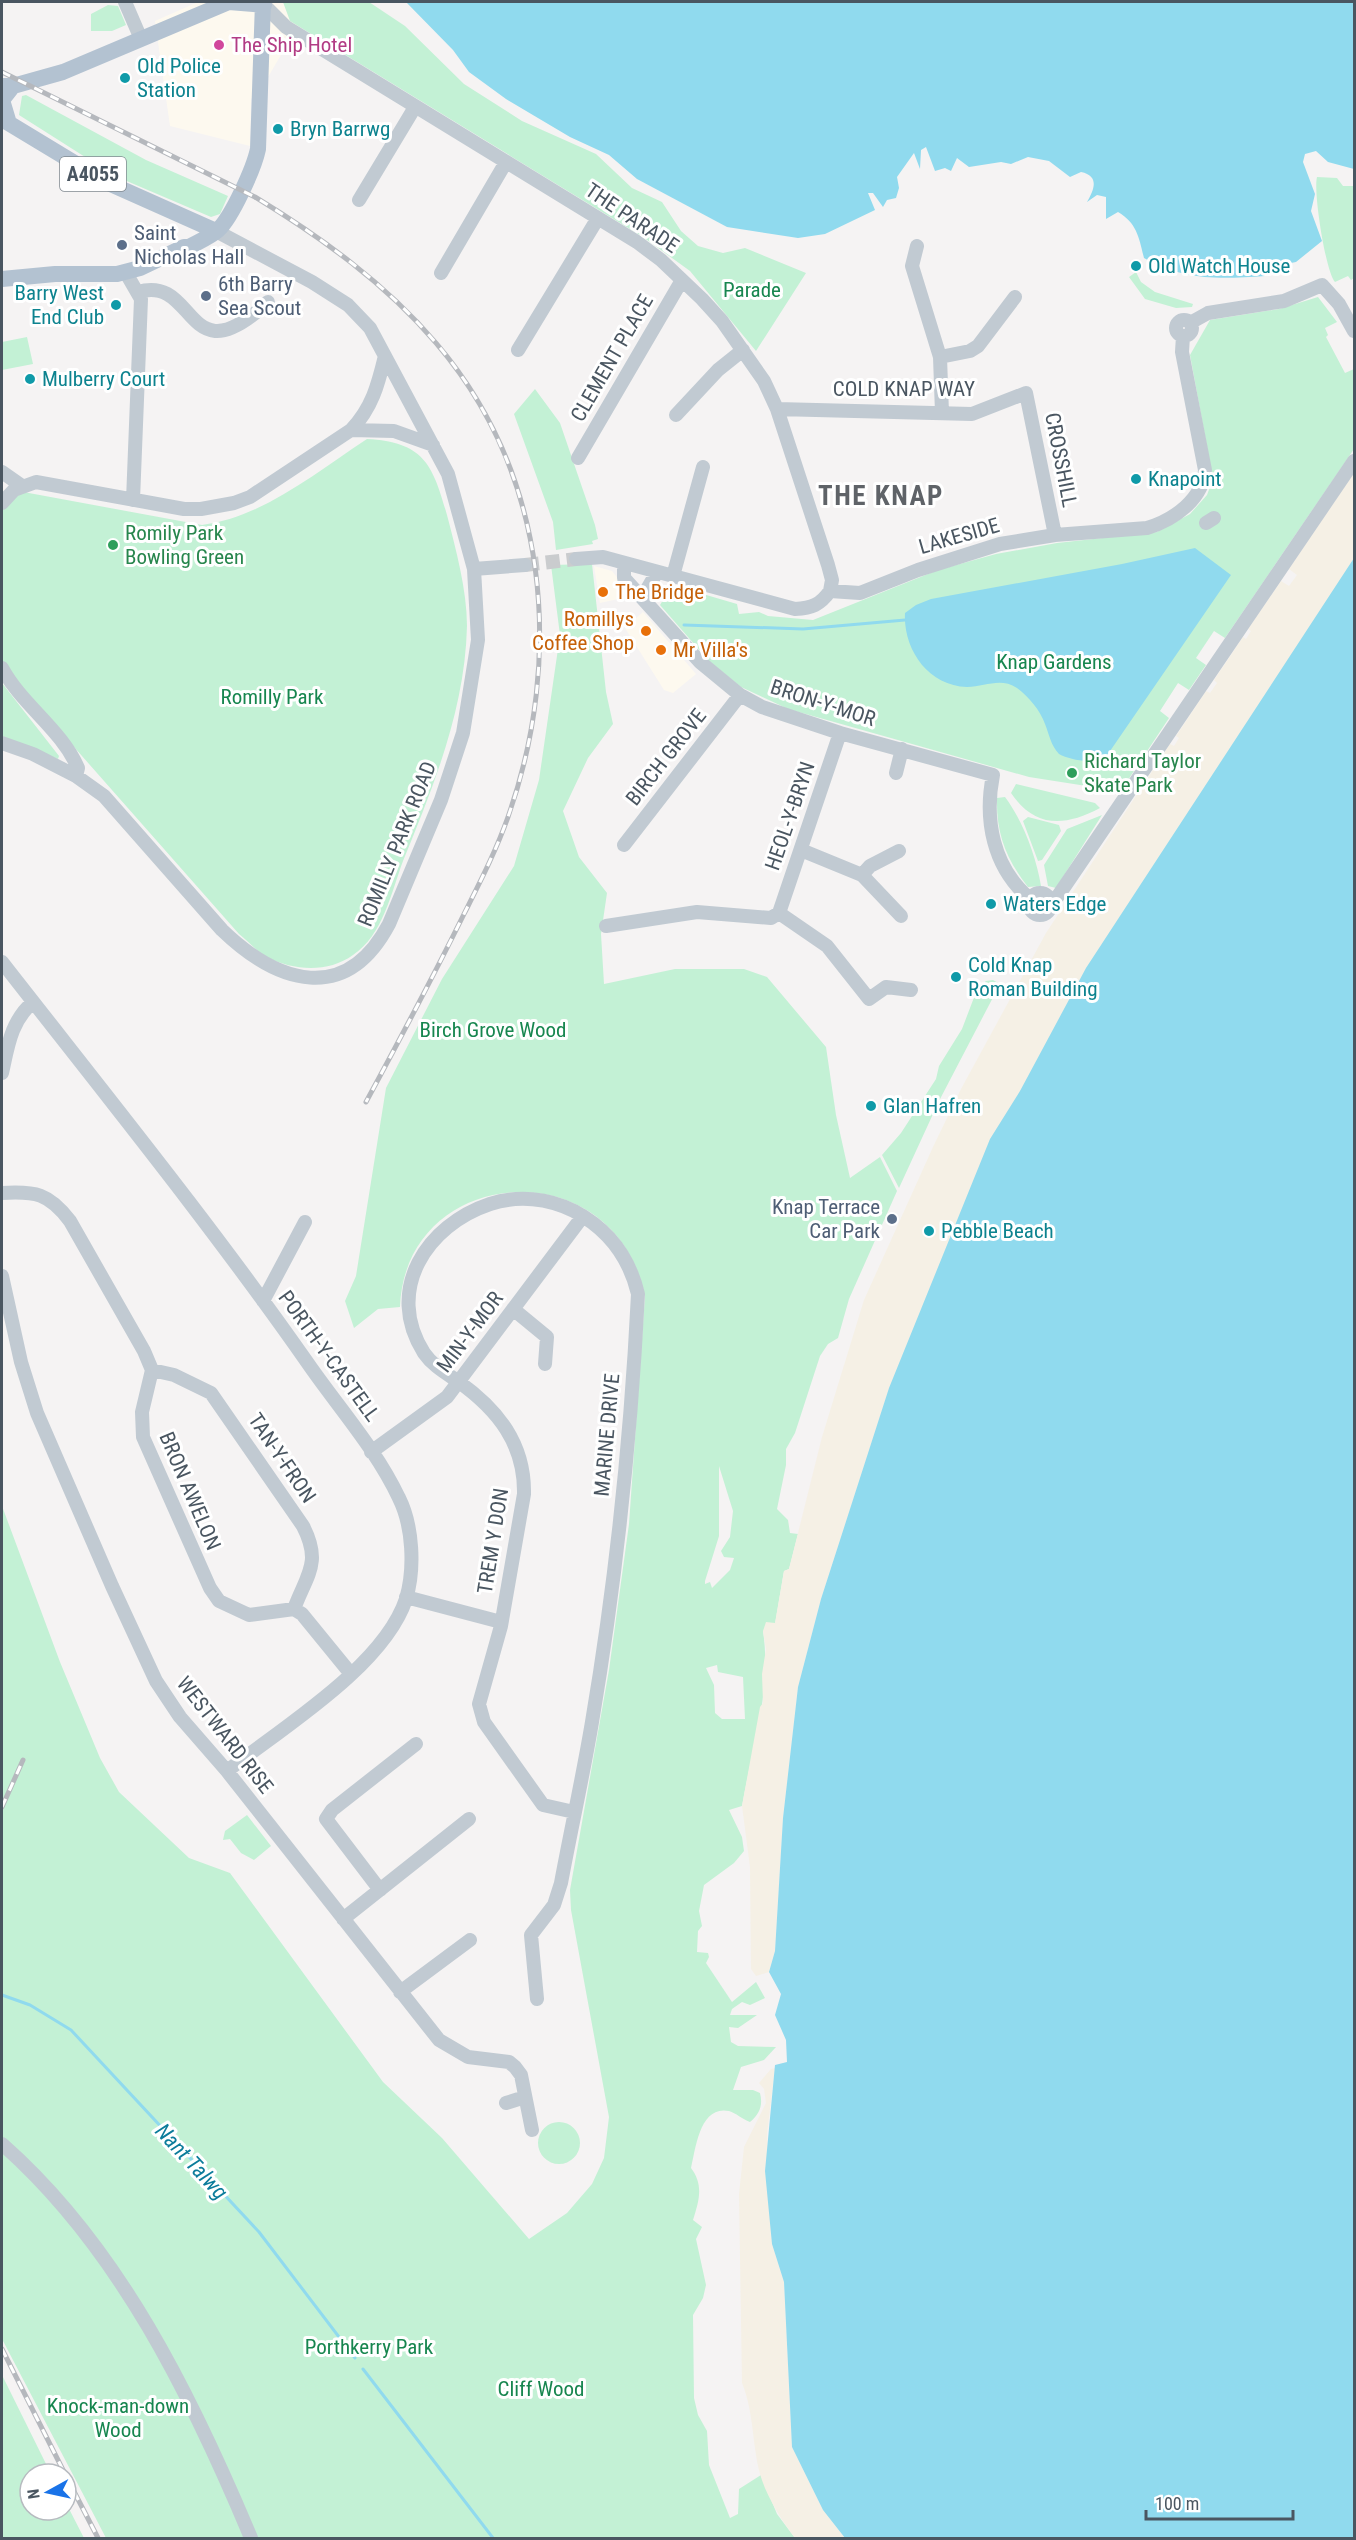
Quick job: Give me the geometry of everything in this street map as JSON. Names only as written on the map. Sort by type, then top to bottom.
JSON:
[{"type":"main road","name":"A4055","points":[[221,226],[185,217],[106,182],[4,119],[2,100],[7,86],[63,72],[230,2],[263,3]]},
{"type":"main road","points":[[2,279],[44,274],[126,273],[184,247],[189,247],[221,226],[253,164],[258,149],[260,45],[264,27],[263,3]]},
{"type":"main road","points":[[184,247],[192,234],[185,217]]},
{"type":"street","points":[[125,2],[141,39]]},
{"type":"street","name":"THE PARADE","points":[[263,3],[286,27],[638,242],[682,280],[722,321],[764,381],[777,409],[828,566],[832,580],[830,591]]},
{"type":"street","points":[[264,27],[286,27]]},
{"type":"street","points":[[358,200],[415,107]]},
{"type":"street","points":[[441,273],[506,162]]},
{"type":"street","points":[[518,350],[598,218]]},
{"type":"street","name":"ROMILLY PARK ROAD","points":[[2,742],[33,754],[76,776],[104,796],[244,951],[288,975],[309,979],[343,974],[364,960],[380,942],[389,924],[441,800],[463,733],[478,640],[474,569],[448,474],[370,328],[348,305],[221,226]]},
{"type":"street","points":[[917,246],[912,266],[940,357],[942,413]]},
{"type":"street","points":[[126,273],[138,292],[141,317],[133,500]]},
{"type":"street","name":"CLEMENT PLACE","points":[[578,458],[682,280]]},
{"type":"street","name":"LAKESIDE","points":[[830,591],[860,593],[965,553],[1055,535],[1158,525],[1187,505],[1204,482],[1205,470],[1182,352],[1183,336],[1177,331],[1178,323],[1186,320],[1190,323],[1208,313],[1284,301],[1322,285],[1338,304],[1354,331]]},
{"type":"street","points":[[138,292],[146,290],[173,296],[194,321],[205,329],[230,330],[245,323],[268,302]]},
{"type":"street","points":[[940,357],[969,351],[978,346],[1015,297]]},
{"type":"street","points":[[676,415],[718,370],[743,350]]},
{"type":"street","points":[[2,503],[22,486],[36,482],[184,508],[201,509],[234,503],[266,487],[351,430],[366,415],[376,392],[385,356]]},
{"type":"street","name":"CROSSHILL","points":[[1026,393],[1055,535]]},
{"type":"street","name":"COLD KNAP WAY","points":[[777,409],[979,413],[1026,393]]},
{"type":"street","points":[[351,430],[394,431],[434,445]]},
{"type":"street","points":[[1058,896],[1354,460]]},
{"type":"street","points":[[673,576],[703,467]]},
{"type":"street","points":[[2,472],[22,486]]},
{"type":"street","points":[[576,559],[603,557],[795,609],[811,608],[822,602],[830,591]]},
{"type":"street","name":"BRON-Y-MOR","points":[[624,564],[624,578],[700,662],[740,694],[784,716],[993,775],[989,820],[996,850],[1014,883],[1029,898]]},
{"type":"street","points":[[474,569],[525,565]]},
{"type":"street","points":[[642,598],[657,572]]},
{"type":"street","points":[[2,668],[22,698],[69,750],[78,768],[76,776]]},
{"type":"street","name":"BIRCH GROVE","points":[[624,845],[740,694]]},
{"type":"street","name":"HEOL-Y-BRYN","points":[[779,913],[840,733]]},
{"type":"street","points":[[896,773],[902,749]]},
{"type":"street","points":[[801,850],[862,875],[902,916]]},
{"type":"street","points":[[862,875],[870,866],[899,851]]},
{"type":"street","points":[[606,926],[697,912],[771,918],[779,913],[827,946],[869,999],[886,987],[911,990]]},
{"type":"street","name":"PORTH-Y-CASTELL","points":[[2,962],[263,1301],[393,1485],[406,1518],[411,1544],[406,1597],[385,1640],[372,1656],[351,1674],[227,1771]]},
{"type":"street","points":[[2,1073],[14,1023],[21,1012],[33,1002]]},
{"type":"street","points":[[2,1193],[40,1195],[56,1203],[75,1231],[144,1351],[152,1370]]},
{"type":"street","name":"MARINE DRIVE","points":[[459,1383],[437,1368],[425,1354],[414,1334],[409,1307],[411,1285],[422,1253],[453,1221],[499,1201],[542,1200],[562,1205],[606,1232],[625,1256],[633,1273],[638,1294],[621,1522],[592,1724],[554,1905],[531,1935],[537,1999]]},
{"type":"street","name":"MIN-Y-MOR","points":[[371,1452],[428,1413],[459,1383],[583,1216]]},
{"type":"street","points":[[263,1301],[305,1222]]},
{"type":"street","name":"WESTWARD RISE","points":[[2,1276],[21,1362],[37,1413],[133,1635],[156,1681],[180,1717],[227,1771],[439,2040],[454,2052],[468,2057],[509,2062],[521,2075],[532,2130]]},
{"type":"street","points":[[513,1309],[547,1337],[545,1364]]},
{"type":"street","name":"BRON AWELON","points":[[152,1370],[142,1412],[143,1437],[210,1588],[219,1601],[249,1615],[294,1609]]},
{"type":"street","name":"TAN-Y-FRON","points":[[152,1370],[174,1375],[211,1393],[303,1526],[312,1547],[313,1563],[309,1580],[294,1609]]},
{"type":"street","name":"TREM Y DON","points":[[459,1383],[489,1407],[505,1425],[519,1450],[524,1476],[524,1494],[501,1622],[479,1704],[484,1722],[543,1806],[574,1812]]},
{"type":"street","name":"TREM Y DON","points":[[406,1597],[501,1622]]},
{"type":"street","points":[[294,1609],[302,1614],[351,1674]]},
{"type":"street","points":[[380,1890],[326,1819],[332,1810],[416,1744]]},
{"type":"street","points":[[342,1919],[469,1820]]},
{"type":"street","points":[[400,1992],[470,1940]]},
{"type":"street","points":[[507,2103],[525,2097]]},
{"type":"street","points":[[2,2144],[24,2164],[66,2210],[111,2270],[173,2373],[210,2446],[251,2538]]},
{"type":"shaded area","points":[[198,2],[283,2],[290,20],[298,26],[268,77],[251,99],[250,146],[170,126],[155,21]]},
{"type":"shaded area","points":[[594,566],[612,571],[628,591],[627,597],[600,603]]},
{"type":"shaded area","points":[[643,612],[696,674],[673,693],[664,690],[625,628]]},
{"type":"green space","name":"Parade","points":[[283,2],[369,2],[405,26],[464,84],[522,121],[596,154],[632,188],[662,202],[681,231],[698,246],[723,253],[745,248],[806,273],[756,351],[690,271],[643,237],[290,21]]},
{"type":"green space","points":[[108,5],[118,6],[126,25],[112,31],[91,31],[91,14]]},
{"type":"green space","points":[[26,95],[146,160],[228,196],[220,214],[211,217],[115,176],[19,115],[22,96]]},
{"type":"green space","points":[[1317,177],[1337,178],[1343,186],[1354,186],[1354,278],[1351,280],[1348,276],[1335,282],[1331,276],[1319,214]]},
{"type":"green space","points":[[1136,272],[1141,282],[1155,292],[1193,304],[1192,307],[1176,308],[1145,299],[1129,277]]},
{"type":"green space","name":"Knap Gardens","points":[[1318,297],[1337,322],[1325,328],[1328,335],[1326,337],[1345,373],[1354,369],[1354,449],[1225,638],[1214,631],[1196,658],[1206,665],[1189,690],[1178,683],[1160,711],[1169,718],[1124,786],[1112,790],[1029,777],[788,709],[741,687],[709,661],[660,605],[672,585],[737,604],[739,614],[759,612],[768,616],[813,620],[938,570],[996,554],[1057,543],[1157,532],[1190,514],[1207,495],[1213,479],[1190,355],[1210,320],[1279,309]]},
{"type":"green space","points":[[27,337],[33,364],[2,370],[2,342]]},
{"type":"green space","points":[[535,389],[560,423],[595,525],[598,539],[592,541],[593,544],[556,550],[553,522],[514,414]]},
{"type":"green space","name":"Romilly Park","points":[[367,439],[387,441],[414,451],[424,460],[437,483],[463,584],[467,612],[465,657],[461,687],[446,746],[379,925],[363,947],[343,961],[322,967],[299,967],[267,957],[239,934],[7,671],[2,659],[2,511],[5,501],[18,491],[202,525],[247,513],[268,503],[309,479]]},
{"type":"green space","points":[[592,564],[606,692],[613,724],[588,758],[563,811],[579,857],[607,893],[601,934],[604,984],[675,969],[744,969],[767,977],[826,1047],[836,1115],[850,1178],[880,1157],[897,1191],[849,1299],[838,1338],[828,1344],[820,1356],[795,1433],[786,1449],[786,1465],[777,1509],[788,1520],[790,1533],[798,1534],[789,1569],[784,1571],[775,1624],[763,1631],[765,1676],[763,1697],[742,1806],[729,1810],[742,1837],[744,1851],[734,1863],[704,1885],[699,1911],[702,1926],[698,1931],[697,1952],[708,1953],[706,1963],[732,2002],[756,1982],[765,1998],[750,2005],[742,2002],[732,2009],[730,2015],[757,2015],[738,2028],[729,2027],[731,2042],[738,2046],[776,2047],[764,2060],[741,2067],[733,2090],[753,2090],[760,2093],[761,2105],[756,2116],[750,2122],[729,2111],[712,2114],[701,2129],[695,2149],[691,2168],[698,2181],[699,2193],[693,2220],[702,2227],[696,2239],[706,2285],[703,2298],[693,2315],[694,2398],[698,2415],[707,2431],[709,2465],[730,2518],[738,2514],[739,2489],[761,2475],[777,2514],[795,2538],[106,2538],[78,2484],[78,2462],[66,2462],[2,2339],[2,1506],[60,1662],[100,1758],[119,1792],[189,1858],[230,1873],[383,2082],[442,2138],[529,2239],[567,2213],[592,2184],[604,2158],[609,2117],[571,1910],[570,1890],[609,1670],[629,1524],[645,1296],[625,1248],[594,1215],[555,1197],[512,1192],[471,1202],[436,1224],[411,1260],[400,1307],[378,1309],[354,1328],[345,1301],[356,1276],[386,1088],[442,979],[514,866],[539,780],[560,635],[551,565]],"holes":[[[719,1466],[733,1511],[730,1537],[721,1551],[724,1557],[734,1558],[730,1570],[712,1588],[710,1582],[705,1584],[705,1581],[719,1536]],[[717,1665],[718,1672],[743,1677],[745,1719],[722,1719],[715,1713],[714,1685],[706,1668]]]},
{"type":"green space","points":[[2,683],[59,756],[58,759],[2,736]]},
{"type":"green space","points":[[1016,784],[1095,803],[1100,808],[1074,819],[1062,821],[1040,818],[1030,813],[1011,793]]},
{"type":"green space","points":[[1005,797],[1028,839],[1041,886],[1028,887],[1008,856],[998,823],[997,811],[997,798]]},
{"type":"green space","points":[[1102,815],[1056,888],[1048,886],[1044,865],[1067,829]]},
{"type":"green space","points":[[1028,817],[1059,825],[1061,831],[1042,860],[1038,861],[1023,821]]},
{"type":"green space","points":[[993,980],[1000,984],[939,1101],[899,1188],[882,1155],[901,1133],[936,1079],[939,1066],[962,1029],[978,987],[986,981]]},
{"type":"green space","points":[[247,1815],[271,1846],[254,1860],[241,1853],[230,1839],[223,1840],[225,1831]]},
{"type":"green space","points":[[559,2122],[567,2123],[574,2128],[579,2135],[579,2151],[574,2158],[567,2163],[559,2164],[551,2163],[544,2158],[539,2151],[538,2143],[539,2135],[544,2128],[551,2123]]},
{"type":"green space","points":[[2,2375],[45,2462],[18,2462],[18,2522],[76,2522],[84,2538],[2,2538]]},
{"type":"sand","name":"Pebble Beach","points":[[1354,473],[1354,612],[890,1386],[821,1599],[798,1687],[783,1818],[775,1951],[769,1972],[756,1976],[751,1969],[750,1867],[742,1806],[760,1707],[763,1703],[762,1674],[766,1649],[763,1631],[766,1622],[775,1623],[784,1571],[789,1569],[822,1437],[864,1300],[961,1089],[1046,933],[1170,744],[1174,746],[1179,738],[1176,736],[1206,691],[1210,693],[1217,683],[1214,680],[1243,637],[1246,639],[1251,631],[1248,629],[1281,581],[1289,586],[1297,575],[1289,569]]},
{"type":"sand","points":[[775,2068],[767,2134],[772,2244],[784,2282],[792,2447],[823,2510],[845,2538],[795,2538],[785,2523],[770,2500],[760,2474],[749,2405],[742,2383],[739,2194],[744,2147],[766,2103],[764,2089],[759,2083],[771,2069]]},
{"type":"water","points":[[406,2],[1354,2],[1354,169],[1328,162],[1316,151],[1305,154],[1303,162],[1315,194],[1311,211],[1322,241],[1296,262],[1266,268],[1265,276],[1217,278],[1188,275],[1159,266],[1144,258],[1136,232],[1129,221],[1118,212],[1106,219],[1106,197],[1097,195],[1087,202],[1094,184],[1087,174],[1081,172],[1070,177],[1049,161],[1028,157],[1011,164],[1001,162],[969,167],[957,158],[951,171],[945,168],[935,171],[926,147],[921,150],[920,169],[914,153],[897,177],[899,188],[896,198],[887,200],[883,207],[873,193],[868,193],[875,210],[825,234],[798,238],[727,227],[637,179],[609,155],[570,137],[506,99],[469,72],[453,50]]},
{"type":"water","points":[[1195,548],[1231,575],[1108,754],[1098,760],[1077,760],[1059,754],[1052,744],[1037,709],[1017,688],[1005,683],[967,687],[941,680],[921,663],[908,640],[905,613],[916,605],[931,599],[1122,564]]},
{"type":"water","points":[[1354,558],[1354,2538],[845,2538],[823,2510],[792,2447],[784,2282],[772,2244],[765,2171],[775,2065],[787,2062],[786,2040],[775,2015],[781,1994],[769,1972],[775,1951],[783,1818],[798,1687],[821,1599],[889,1388],[990,1139],[1020,1091],[1086,968]]},
{"type":"waterway","points":[[684,625],[803,629],[905,620]]},
{"type":"waterway","name":"Nant Talwg","points":[[2,1995],[30,2005],[71,2030],[259,2232],[355,2358]]},
{"type":"waterway","name":"Nant Talwg","points":[[363,2369],[493,2538]]},
{"type":"tunnel","points":[[525,565],[576,559]]},
{"type":"railway","points":[[2,72],[255,197],[352,263],[396,301],[436,343],[474,395],[503,450],[523,509],[535,570],[540,632],[536,694],[526,756],[508,817],[488,866],[366,1102]]},
{"type":"railway","points":[[2,1807],[23,1760]]},
{"type":"railway","points":[[2,2349],[59,2462]]},
{"type":"railway","points":[[78,2499],[98,2538]]},
{"type":"place","name":"The Ship Hotel","points":[[219,45]]},
{"type":"place","name":"Old Police Station","points":[[125,78]]},
{"type":"place","name":"Bryn Barrwg","points":[[278,129]]},
{"type":"place","name":"Saint Nicholas Hall","points":[[122,245]]},
{"type":"place","name":"Old Watch House","points":[[1136,266]]},
{"type":"place","name":"6th Barry Sea Scout","points":[[206,296]]},
{"type":"place","name":"Barry West End Club","points":[[116,305]]},
{"type":"place","name":"Mulberry Court","points":[[30,379]]},
{"type":"place","name":"Knapoint","points":[[1136,479]]},
{"type":"place","name":"Romily Park Bowling Green","points":[[113,545]]},
{"type":"place","name":"The Bridge","points":[[603,592]]},
{"type":"place","name":"Romillys Coffee Shop","points":[[646,631]]},
{"type":"place","name":"Mr Villa's","points":[[661,650]]},
{"type":"place","name":"Richard Taylor Skate Park","points":[[1072,773]]},
{"type":"place","name":"Waters Edge","points":[[991,904]]},
{"type":"place","name":"Cold Knap Roman Building","points":[[956,977]]},
{"type":"place","name":"Glan Hafren","points":[[871,1106]]},
{"type":"place","name":"Knap Terrace Car Park","points":[[892,1219]]},
{"type":"place","name":"Pebble Beach","points":[[929,1231]]},
{"type":"district","name":"THE KNAP","points":[[881,496]]},
{"type":"park label","name":"Birch Grove Wood","points":[[493,1030]]},
{"type":"park label","name":"Porthkerry Park","points":[[369,2347]]},
{"type":"park label","name":"Cliff Wood","points":[[541,2389]]},
{"type":"park label","name":"Knock-man-down Wood","points":[[118,2418]]}]
